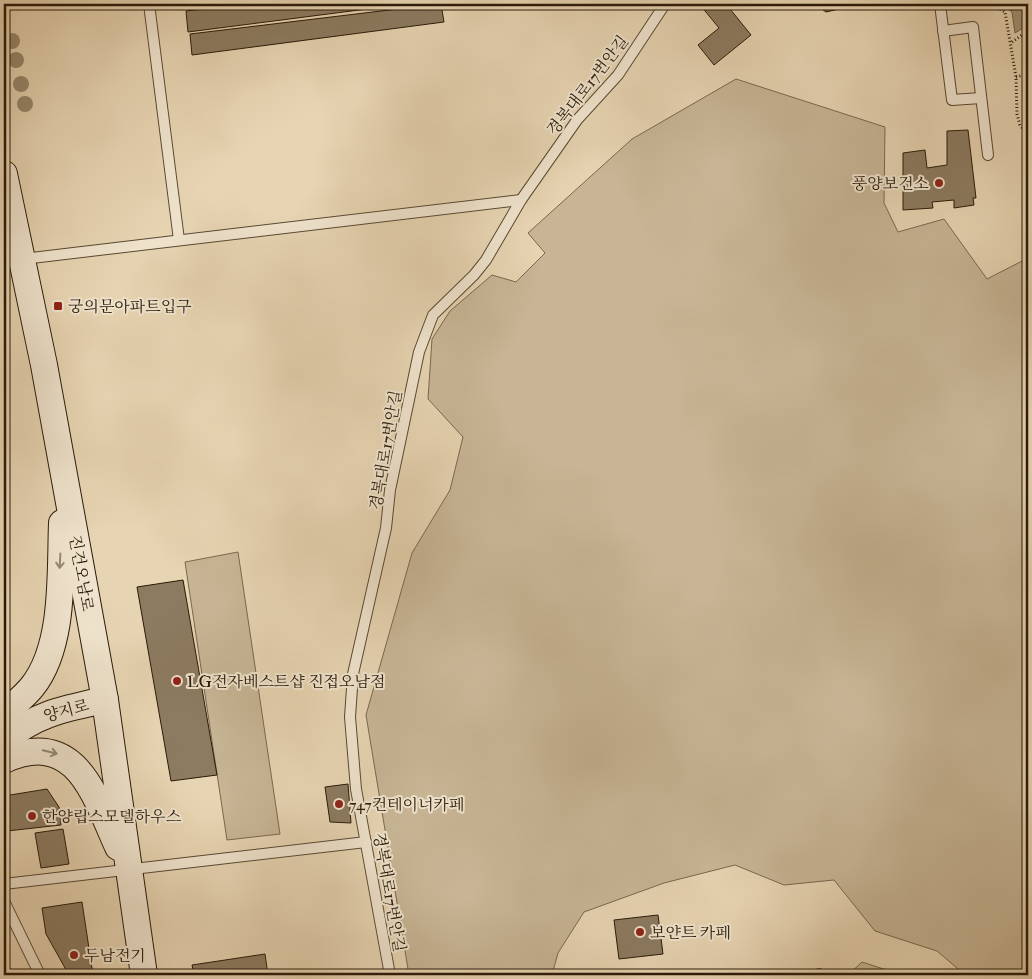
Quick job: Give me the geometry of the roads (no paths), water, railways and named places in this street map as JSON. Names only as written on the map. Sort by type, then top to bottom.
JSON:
[{"type":"main road","name":"진건오남로","points":[[4,174],[23,259],[105,700],[118,777],[128,869],[144,975]]},
{"type":"main road","points":[[4,714],[32,687],[47,661],[53,639],[57,621],[65,478]]},
{"type":"main road","name":"양지로","points":[[4,740],[24,724],[45,714],[105,700]]},
{"type":"main road","points":[[4,760],[35,750],[51,752],[69,762],[79,772],[93,793],[128,869]]},
{"type":"lane","points":[[149,4],[179,240]]},
{"type":"lane","name":"경복대로17번안길","points":[[390,975],[351,746],[353,674],[386,528],[390,490],[419,352],[433,315],[474,275],[486,260],[521,200],[577,120],[618,75],[664,4]]},
{"type":"lane","points":[[940,4],[952,100],[981,98]]},
{"type":"lane","points":[[943,31],[973,27],[988,155]]},
{"type":"lane","points":[[23,259],[521,200]]},
{"type":"lane","points":[[4,884],[366,842]]},
{"type":"lane","points":[[4,901],[40,975]]},
{"type":"waterway","points":[[4,962],[11,975]]},
{"type":"place","name":"풍양보건소","points":[[939,183]]},
{"type":"place","name":"궁의문아파트입구","points":[[58,306]]},
{"type":"place","name":"LG전자베스트샵 진접오남점","points":[[177,681]]},
{"type":"place","name":"747컨테이너카페","points":[[339,804]]},
{"type":"place","name":"한양립스모델하우스","points":[[32,816]]},
{"type":"place","name":"보얀트 카페","points":[[640,932]]},
{"type":"place","name":"두남전기","points":[[74,955]]}]
